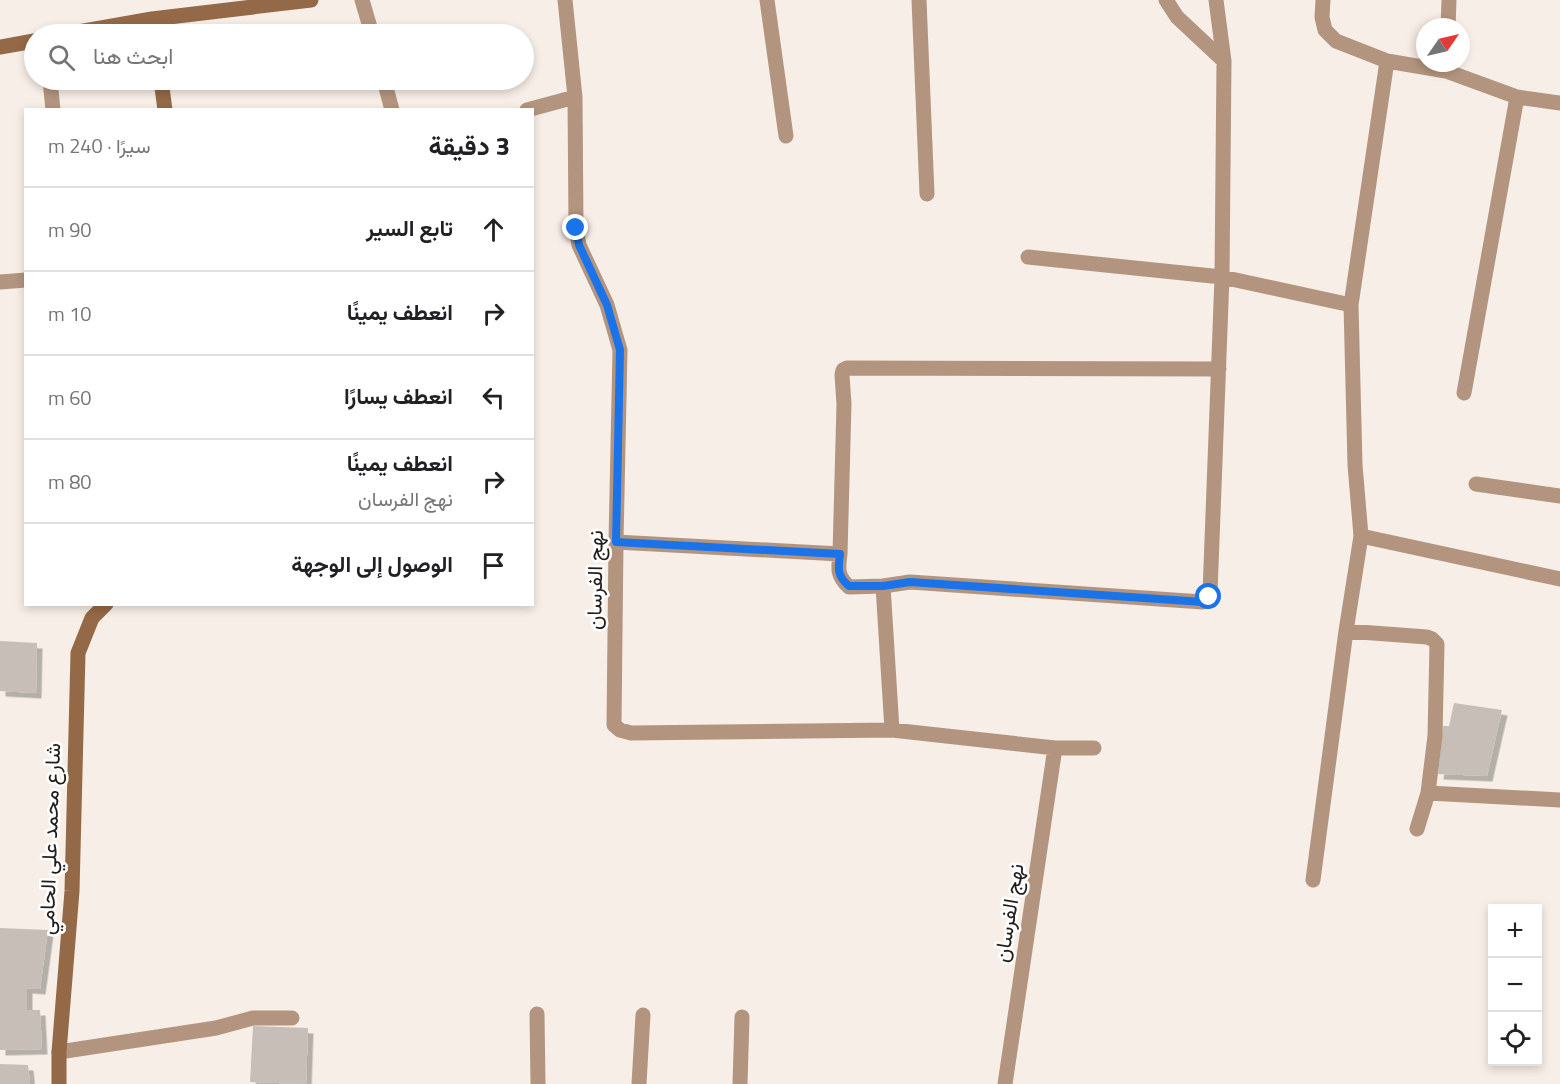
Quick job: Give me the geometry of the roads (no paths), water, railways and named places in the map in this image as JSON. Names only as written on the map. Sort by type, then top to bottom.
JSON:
[{"type":"street","points":[[124,24],[311,0]]},
{"type":"street","points":[[362,0],[369,24]]},
{"type":"street","name":"نهج الفرسان","points":[[565,0],[575,97],[576,228],[579,245],[607,305],[620,350],[614,725],[620,730],[631,733],[651,734],[892,730],[1055,748],[1094,748]]},
{"type":"street","points":[[767,0],[786,136]]},
{"type":"street","points":[[919,0],[927,194]]},
{"type":"street","points":[[1166,0],[1177,17],[1224,61]]},
{"type":"street","points":[[1216,0],[1224,61],[1222,277],[1219,369],[1210,593],[1209,597],[1203,602],[910,582],[883,586],[849,586],[838,573],[844,404],[843,370],[847,368],[1219,369]]},
{"type":"street","points":[[1323,0],[1322,17],[1325,30],[1336,40],[1387,61],[1416,64]]},
{"type":"street","points":[[1448,18],[1449,0]]},
{"type":"street","points":[[152,19],[153,24]]},
{"type":"street","points":[[0,47],[24,43]]},
{"type":"street","points":[[1313,880],[1361,536],[1355,465],[1351,305],[1387,61]]},
{"type":"street","points":[[1458,72],[1517,97],[1560,103]]},
{"type":"street","points":[[51,90],[53,108]]},
{"type":"street","points":[[162,90],[165,108]]},
{"type":"street","points":[[387,90],[391,108]]},
{"type":"street","points":[[534,108],[575,97]]},
{"type":"street","points":[[1464,393],[1517,97]]},
{"type":"street","points":[[1028,257],[1222,277],[1351,305]]},
{"type":"street","points":[[0,282],[24,280]]},
{"type":"street","points":[[1476,484],[1560,496]]},
{"type":"street","points":[[1361,536],[1560,579]]},
{"type":"street","points":[[616,542],[840,554]]},
{"type":"street","points":[[883,586],[892,730]]},
{"type":"street","name":"شارع محمد علي الحامي","points":[[59,1084],[59,1052],[72,891],[78,653],[92,618],[104,606]]},
{"type":"street","points":[[1346,631],[1427,637],[1437,644],[1436,736],[1428,793],[1417,829]]},
{"type":"street","name":"نهج الفرسان","points":[[1005,1084],[1055,748]]},
{"type":"street","points":[[1428,793],[1560,800]]},
{"type":"street","points":[[537,1014],[538,1084]]},
{"type":"street","points":[[639,1084],[643,1015]]},
{"type":"street","points":[[740,1084],[742,1017]]},
{"type":"street","points":[[59,1052],[216,1028],[253,1018],[292,1018]]}]
